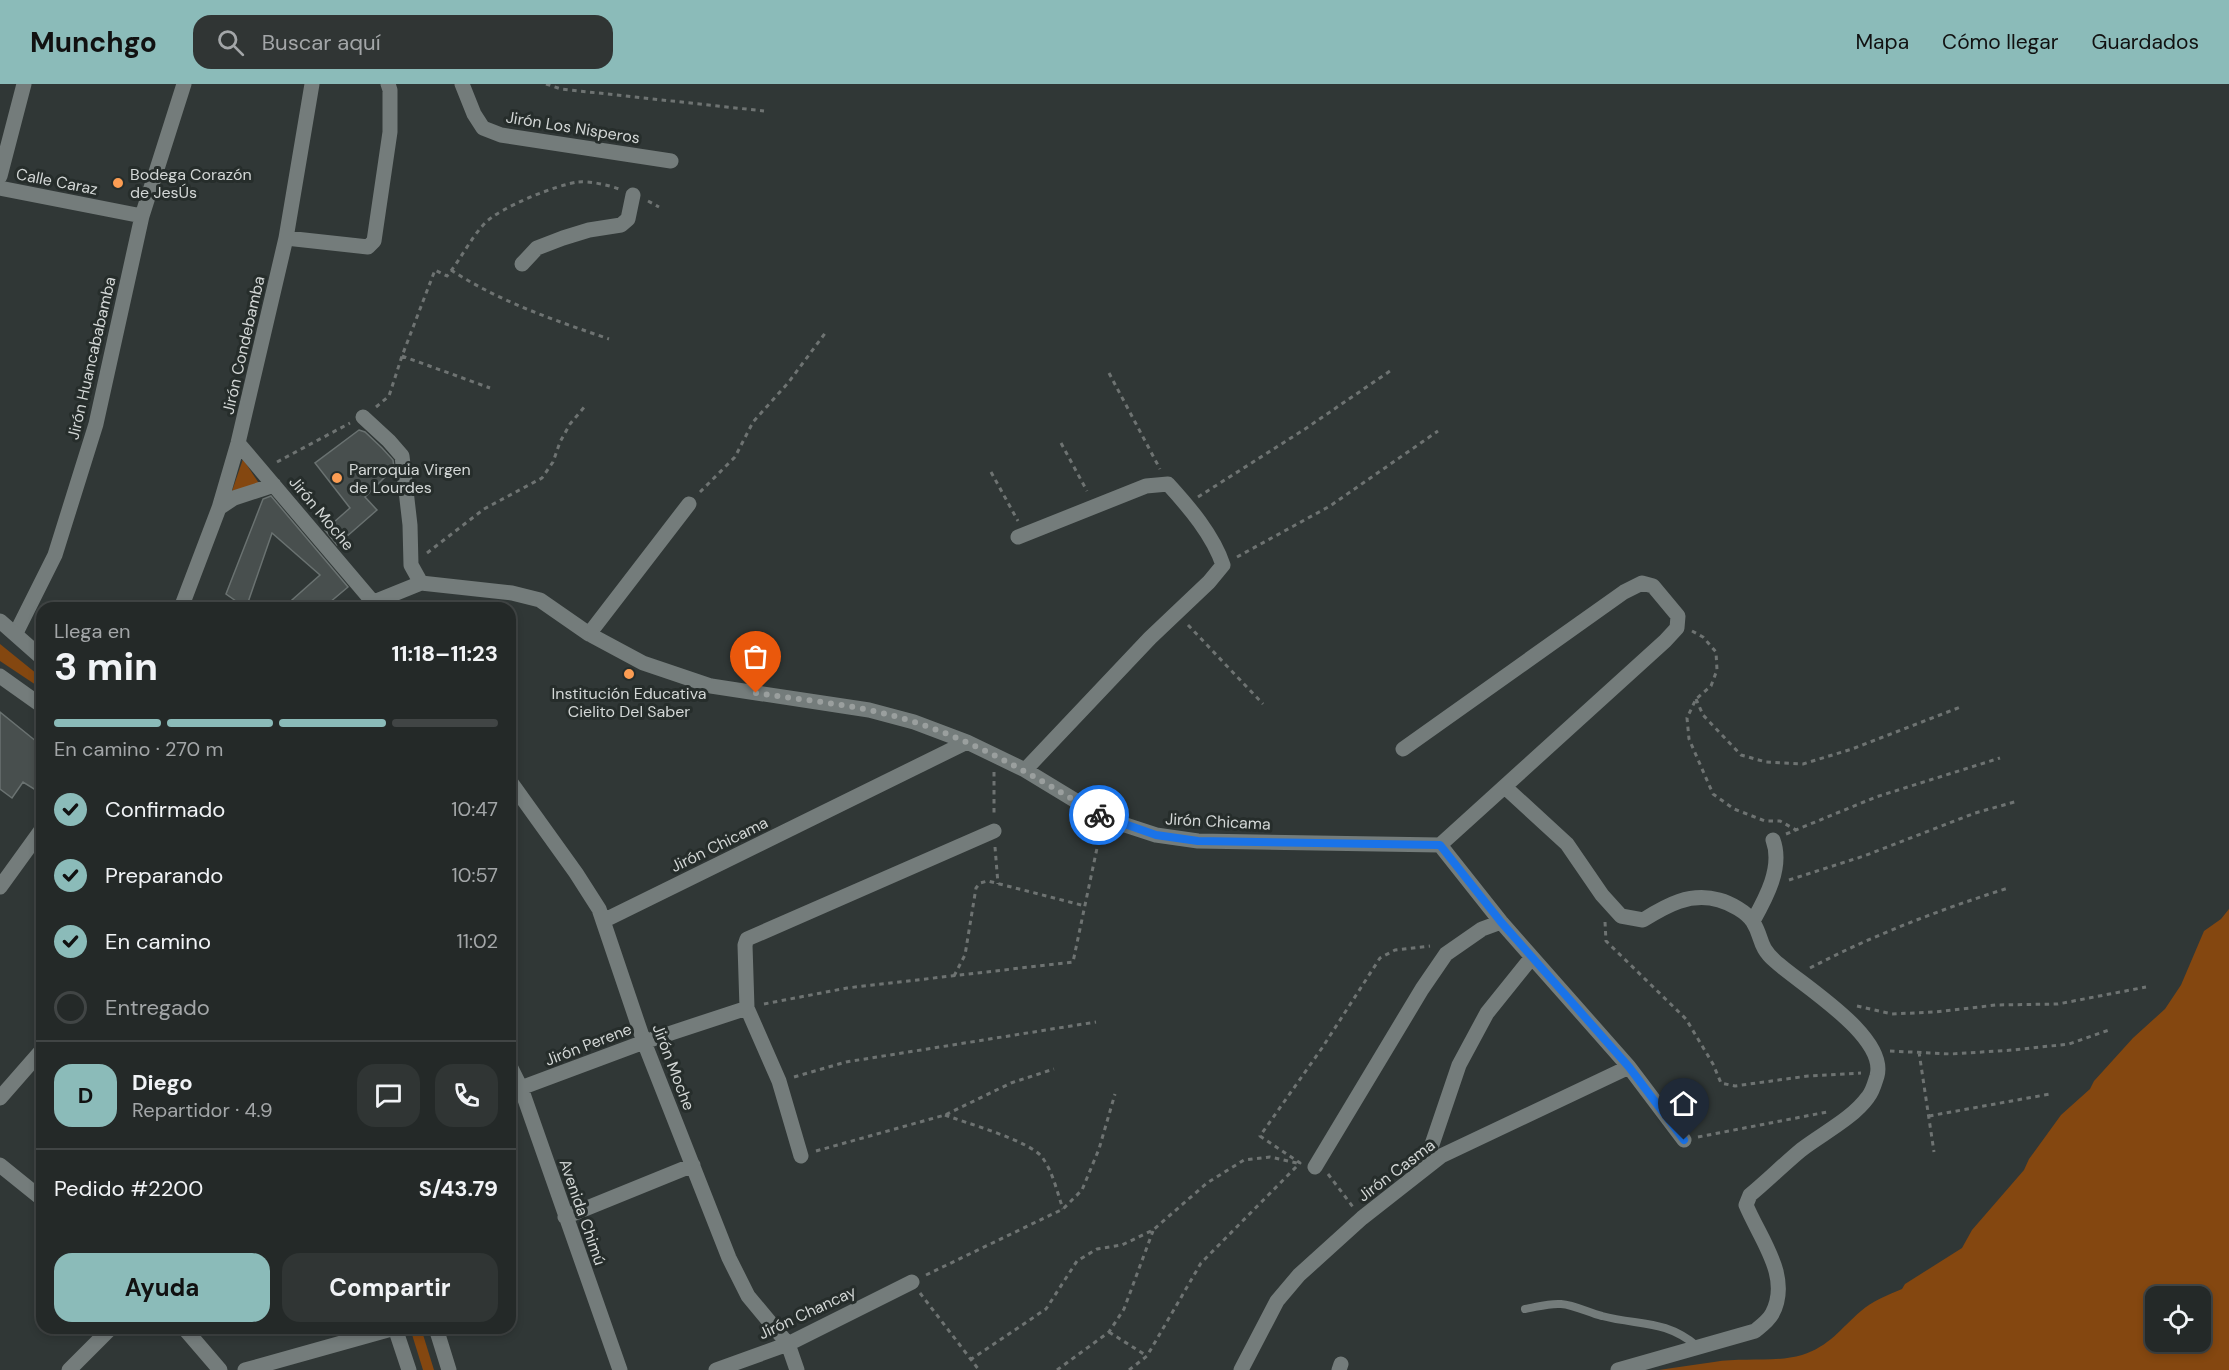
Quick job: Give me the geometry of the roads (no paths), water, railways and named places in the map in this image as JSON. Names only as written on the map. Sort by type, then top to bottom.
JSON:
[{"type":"street","points":[[0,176],[24,84]]},
{"type":"street","name":"Jirón Huancababamba","points":[[16,633],[55,555],[92,435],[142,216],[184,84]]},
{"type":"street","name":"Jirón Condebamba","points":[[183,602],[219,507],[238,443],[286,238],[312,84]]},
{"type":"street","points":[[286,238],[359,246],[368,246],[374,241],[390,132],[388,84]]},
{"type":"street","name":"Jirón Los Nisperos","points":[[462,84],[474,114],[483,128],[501,135],[671,161]]},
{"type":"street","name":"Calle Caraz","points":[[0,188],[142,216]]},
{"type":"street","points":[[522,264],[537,248],[554,241],[589,230],[621,225],[628,219],[633,195]]},
{"type":"street","points":[[363,417],[402,456],[410,525],[411,565],[422,583]]},
{"type":"street","name":"Jirón Moche","points":[[238,443],[370,602]]},
{"type":"street","points":[[1022,536],[1146,486],[1168,484],[1186,504],[1218,552],[1222,565],[1209,582],[1177,612],[1025,770]]},
{"type":"street","points":[[219,507],[234,498],[274,485]]},
{"type":"street","points":[[589,634],[689,504]]},
{"type":"street","points":[[382,602],[422,583],[512,593],[540,600],[589,634],[643,663],[711,686],[869,710],[914,722],[967,742]]},
{"type":"street","points":[[1403,749],[1624,592],[1642,584],[1653,586],[1678,616],[1677,627],[1665,641],[1506,788],[1440,845],[1501,922],[1629,1067],[1684,1140]]},
{"type":"street","points":[[0,621],[36,652]]},
{"type":"street","points":[[0,676],[36,702]]},
{"type":"street","name":"Jirón Chicama","points":[[603,921],[967,742],[1025,770],[1104,818],[1156,835],[1198,841],[1440,845]]},
{"type":"street","points":[[1506,788],[1567,844],[1602,895],[1621,916],[1643,920],[1668,904],[1697,897],[1720,900],[1735,907],[1753,921],[1761,946],[1774,961],[1844,1014],[1873,1050],[1878,1072],[1870,1094],[1860,1106],[1800,1151],[1750,1196],[1746,1205],[1777,1270],[1780,1293],[1771,1316],[1755,1331],[1618,1370]]},
{"type":"street","name":"Jirón Moche","points":[[516,789],[599,909],[644,1042],[729,1258],[748,1296],[788,1344],[797,1370]]},
{"type":"street","points":[[801,1156],[779,1081],[747,1008],[745,945],[747,939],[994,831]]},
{"type":"street","points":[[0,887],[36,837]]},
{"type":"street","points":[[1753,921],[1766,899],[1774,873],[1776,848],[1773,840]]},
{"type":"street","points":[[1315,1167],[1422,989],[1446,954],[1482,929],[1501,922]]},
{"type":"street","points":[[1424,1169],[1459,1065],[1487,1013],[1532,957]]},
{"type":"street","name":"Jirón Perene","points":[[516,1090],[644,1042],[747,1008]]},
{"type":"street","points":[[0,1098],[36,1057]]},
{"type":"street","name":"Jirón Casma","points":[[1240,1370],[1277,1301],[1299,1275],[1362,1218],[1424,1169],[1441,1156],[1629,1067]]},
{"type":"street","name":"Avenida Chimú","points":[[516,1093],[565,1217],[620,1370]]},
{"type":"street","points":[[0,1165],[36,1193]]},
{"type":"street","points":[[565,1217],[693,1165]]},
{"type":"street","name":"Jirón Chancay","points":[[716,1370],[788,1344],[912,1282]]},
{"type":"street","points":[[69,1370],[105,1334]]},
{"type":"street","points":[[189,1334],[220,1370]]},
{"type":"street","points":[[245,1370],[374,1334]]},
{"type":"street","points":[[397,1334],[409,1370]]},
{"type":"street","points":[[438,1334],[450,1370]]},
{"type":"lane","points":[[1525,1309],[1547,1304],[1563,1304],[1627,1322],[1660,1325],[1685,1336],[1698,1347]]},
{"type":"place","name":"Bodega Corazón de JesÚs","points":[[118,183]]},
{"type":"place","name":"Parroquia Virgen de Lourdes","points":[[337,478]]},
{"type":"place","name":"Institución Educativa Cielito Del Saber","points":[[629,674]]}]
